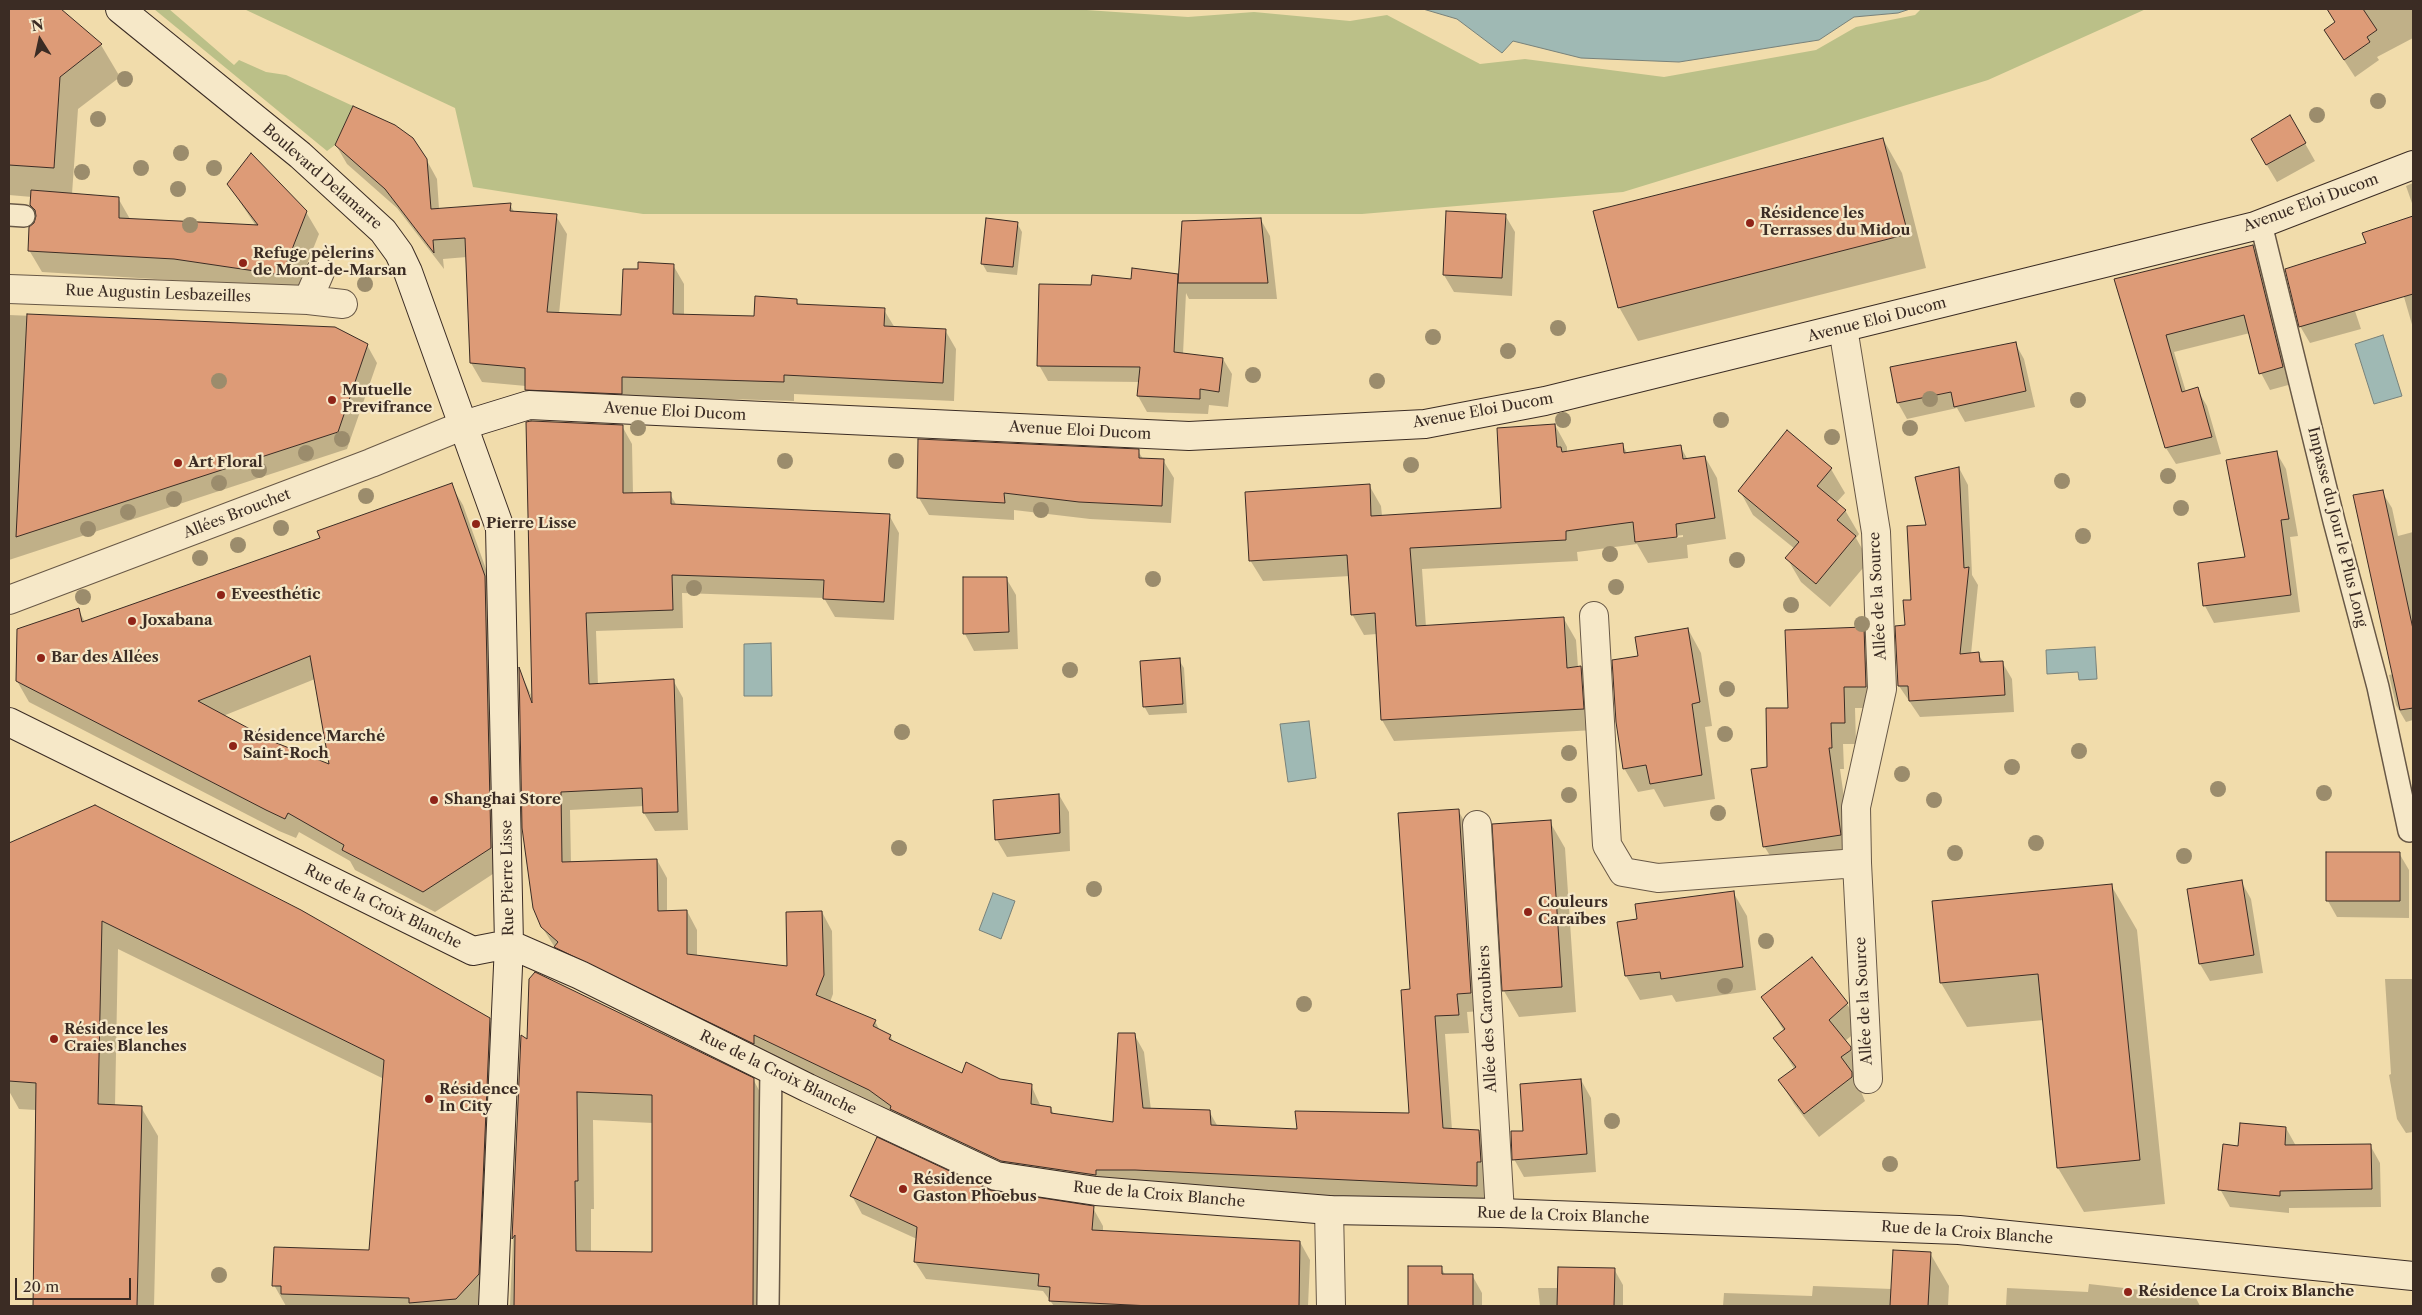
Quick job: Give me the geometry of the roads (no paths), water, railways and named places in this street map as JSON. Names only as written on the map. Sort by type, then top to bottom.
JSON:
[{"type":"street","name":"Boulevard Delamarre","points":[[120,9],[300,156],[383,231],[399,253],[408,272],[464,425]]},
{"type":"street","name":"Avenue Eloi Ducom","points":[[464,425],[529,405],[1188,436],[1425,424],[1538,403],[2261,224],[2413,165]]},
{"type":"street","points":[[308,300],[320,272]]},
{"type":"street","name":"Rue Augustin Lesbazeilles","points":[[9,289],[308,300],[344,304]]},
{"type":"street","name":"Allée de la Source","points":[[1843,328],[1876,532],[1882,689],[1856,807],[1856,863],[1868,1079]]},
{"type":"street","name":"Allées Brouchet","points":[[9,600],[372,463],[464,425]]},
{"type":"street","name":"Rue Pierre Lisse","points":[[464,425],[500,528],[509,944],[493,1306]]},
{"type":"street","points":[[1594,616],[1607,845],[1623,872],[1658,878],[1856,863]]},
{"type":"street","name":"Rue de la Croix Blanche","points":[[9,722],[473,951],[509,944],[580,975],[771,1069],[996,1176],[1096,1191],[1329,1210],[1500,1213],[1959,1230],[2413,1276]]},
{"type":"street","name":"Allée des Caroubiers","points":[[1477,824],[1500,1213]]},
{"type":"street","points":[[1329,1210],[1331,1306]]},
{"type":"lane","name":"Impasse du Jour le Plus Long","points":[[2261,224],[2334,521],[2378,686],[2409,831]]},
{"type":"lane","points":[[768,1306],[771,1069]]},
{"type":"water","points":[[1423,9],[1910,9],[1898,13],[1854,17],[1819,40],[1679,62],[1581,58],[1513,41],[1502,53],[1457,19]]},
{"type":"water","points":[[2383,335],[2402,396],[2374,404],[2355,344]]},
{"type":"water","points":[[771,643],[772,696],[744,696],[744,644]]},
{"type":"water","points":[[2095,647],[2097,679],[2079,680],[2078,672],[2047,674],[2046,650]]},
{"type":"water","points":[[1309,721],[1316,778],[1288,782],[1280,724]]},
{"type":"water","points":[[993,893],[1015,901],[1001,939],[979,930]]},
{"type":"place","name":"Résidence les Terrasses du Midou","points":[[1750,223]]},
{"type":"place","name":"Refuge pèlerins de Mont-de-Marsan","points":[[243,263]]},
{"type":"place","name":"Mutuelle Previfrance","points":[[332,400]]},
{"type":"place","name":"Art Floral","points":[[178,463]]},
{"type":"place","name":"Pierre Lisse","points":[[476,524]]},
{"type":"place","name":"Eveesthétic","points":[[221,595]]},
{"type":"place","name":"Joxabana","points":[[132,621]]},
{"type":"place","name":"Bar des Allées","points":[[41,658]]},
{"type":"place","name":"Résidence Marché Saint-Roch","points":[[233,746]]},
{"type":"place","name":"Shanghai Store","points":[[434,800]]},
{"type":"place","name":"Couleurs Caraïbes","points":[[1528,912]]},
{"type":"place","name":"Résidence les Craies Blanches","points":[[54,1039]]},
{"type":"place","name":"Résidence In City","points":[[429,1099]]},
{"type":"place","name":"Résidence Gaston Phoebus","points":[[903,1189]]},
{"type":"place","name":"Résidence La Croix Blanche","points":[[2128,1292]]}]
